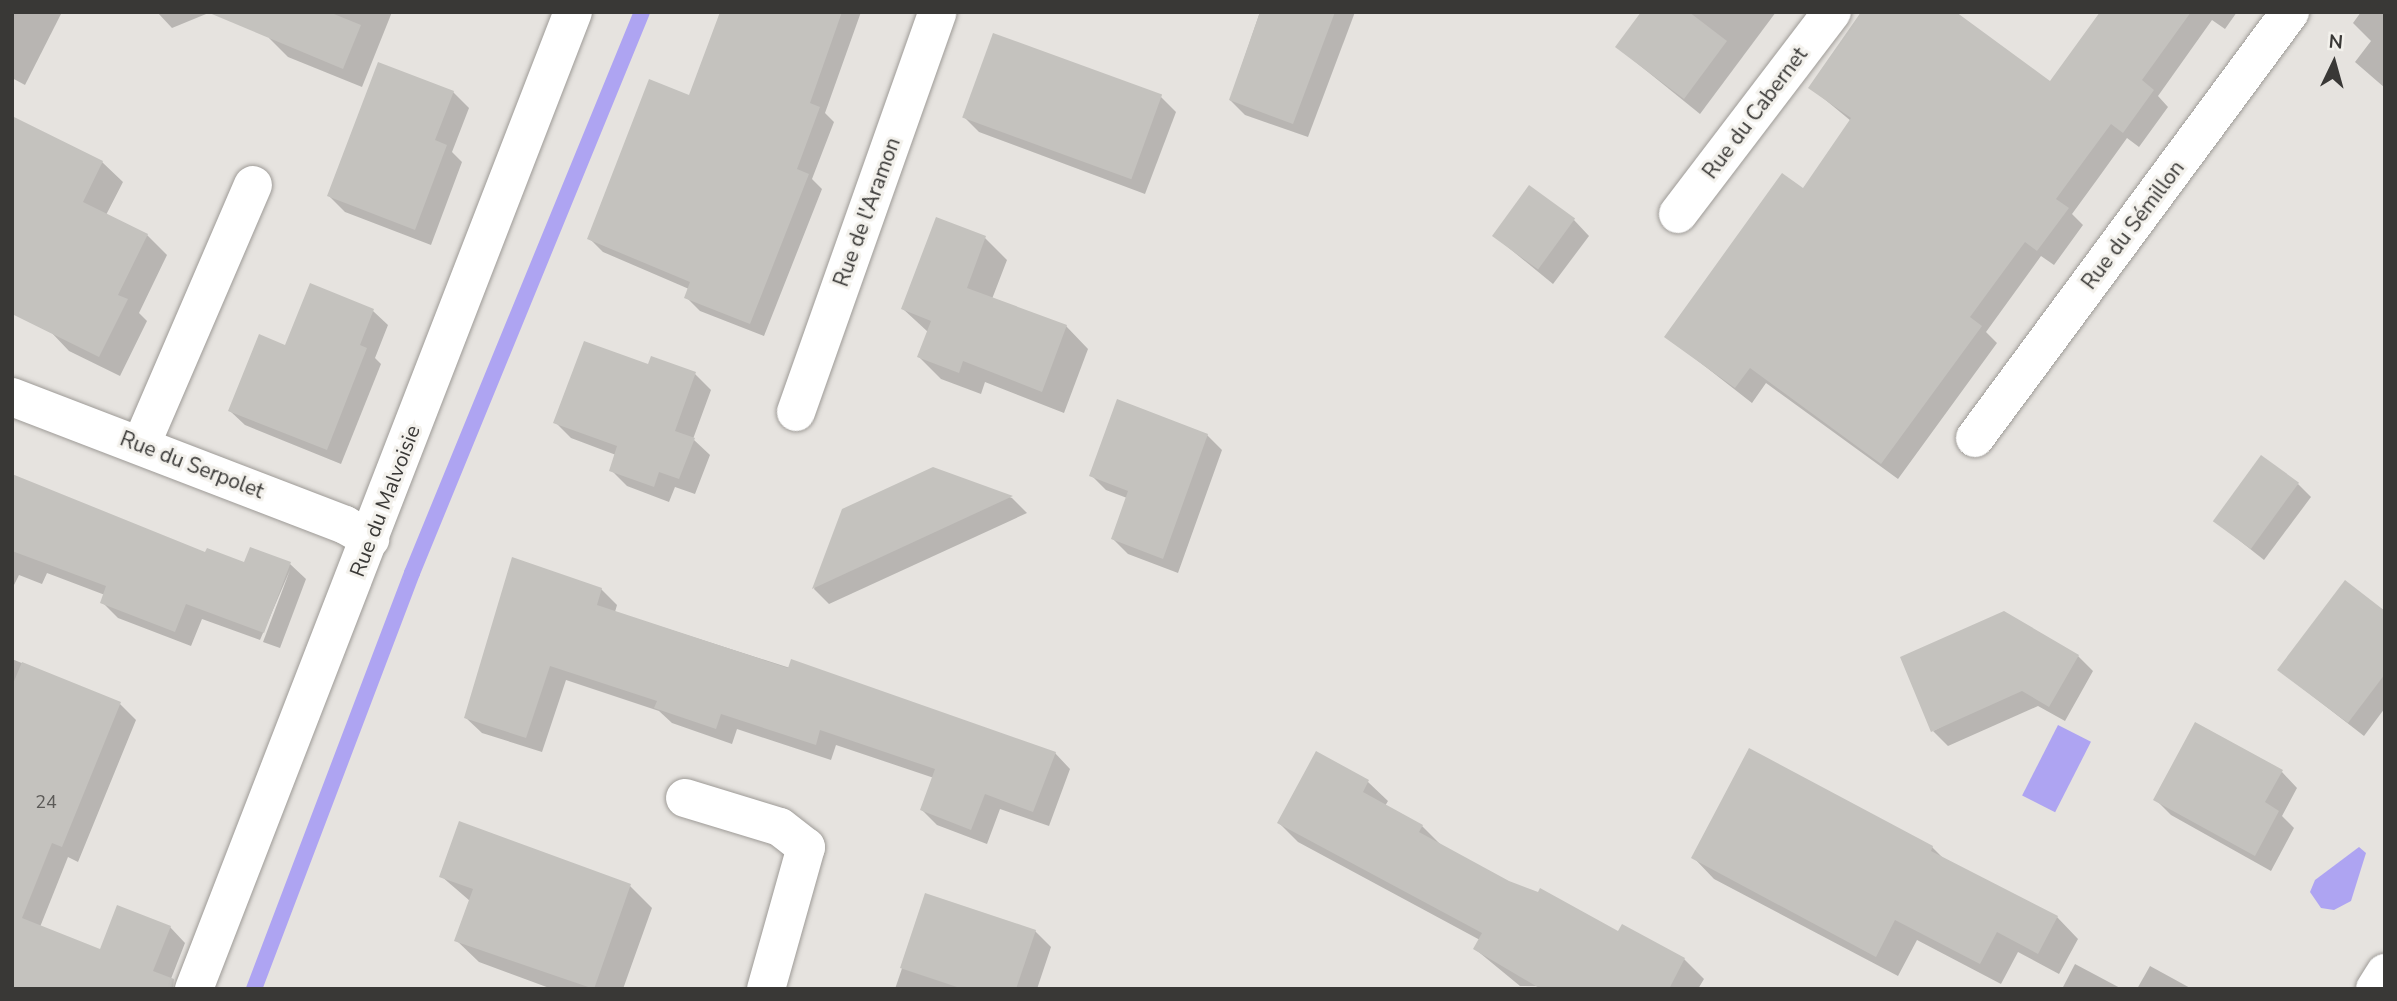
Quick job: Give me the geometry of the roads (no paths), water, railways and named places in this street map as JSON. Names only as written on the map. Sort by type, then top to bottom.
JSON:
[{"type":"street","name":"Rue du Malvoisie","points":[[194,989],[573,12]]},
{"type":"street","name":"Rue de l'Aramon","points":[[796,412],[938,12]]},
{"type":"street","name":"Rue du Cabernet","points":[[1678,214],[1832,12]]},
{"type":"street","name":"Rue du Sémillon","points":[[1975,438],[2290,12]]},
{"type":"street","points":[[141,445],[253,185]]},
{"type":"street","name":"Rue du Serpolet","points":[[12,397],[345,525],[370,539]]},
{"type":"street","points":[[685,798],[780,827],[806,847],[766,989]]},
{"type":"street","points":[[2375,989],[2385,973]]},
{"type":"waterway","points":[[254,989],[412,573],[642,12]]}]
